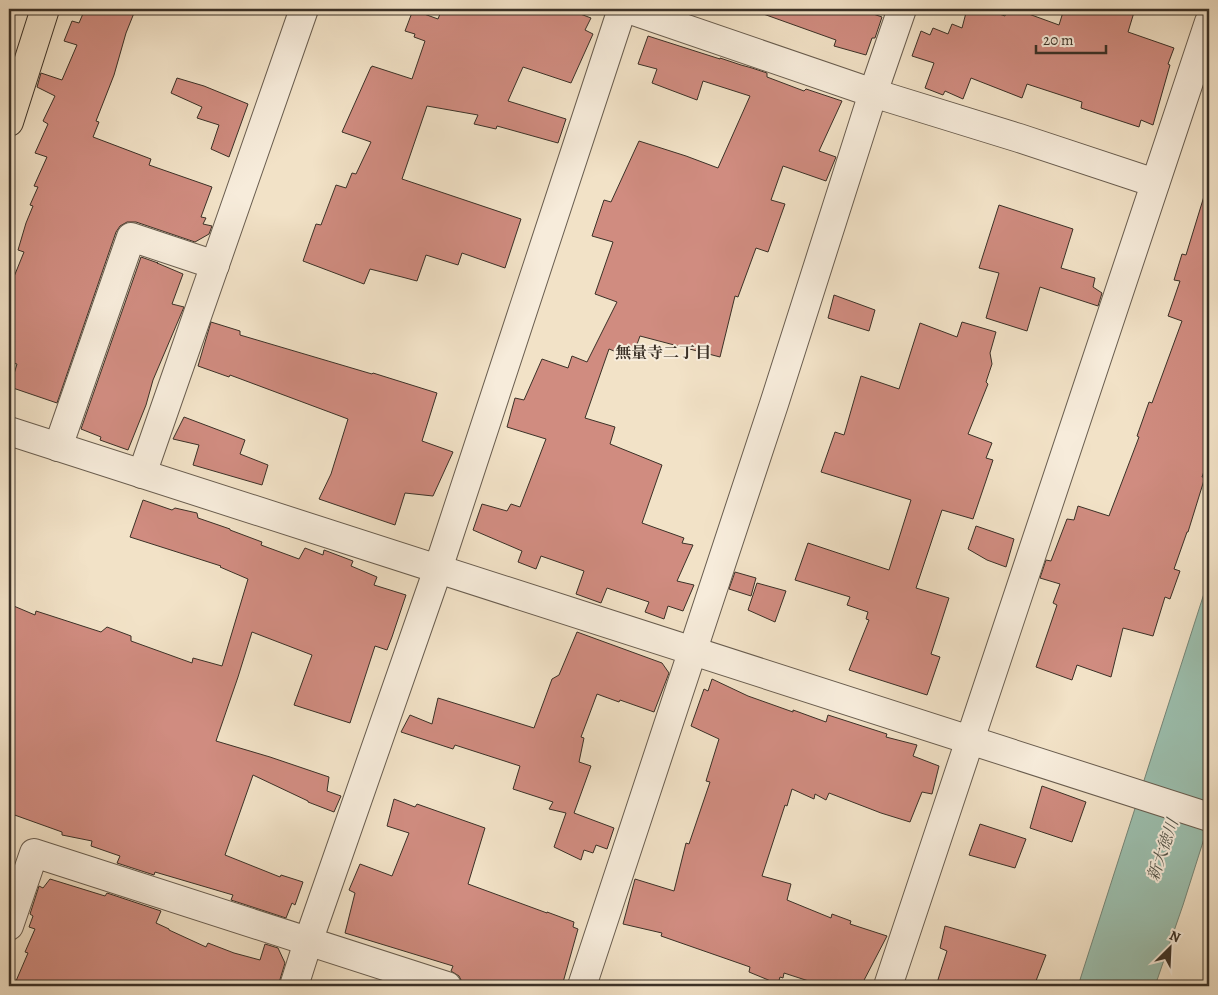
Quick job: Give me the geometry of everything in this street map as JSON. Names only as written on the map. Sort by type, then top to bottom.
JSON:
[{"type":"main road","points":[[9,122],[45,9]]},
{"type":"street","points":[[142,474],[304,9]]},
{"type":"street","points":[[294,986],[438,569],[622,9]]},
{"type":"street","points":[[628,9],[873,93],[1019,138],[1155,183]]},
{"type":"street","points":[[582,986],[902,9]]},
{"type":"street","points":[[888,986],[1209,22]]},
{"type":"street","points":[[58,447],[131,237],[215,265]]},
{"type":"street","points":[[9,431],[1209,817]]},
{"type":"street","points":[[9,926],[34,853],[447,986]]},
{"type":"water","name":"新大徳川","points":[[1209,578],[1209,823],[1183,905],[1155,986],[1078,986]]},
{"type":"building","points":[[85,9],[122,9],[134,13],[114,75],[96,121],[99,122],[93,137],[151,159],[149,165],[212,187],[201,217],[206,218],[203,224],[212,226],[209,234],[195,242],[136,222],[127,222],[120,226],[116,232],[57,403],[10,387],[17,364],[9,362],[9,289],[24,252],[18,250],[33,206],[30,205],[38,187],[34,186],[47,157],[35,153],[48,124],[43,121],[55,96],[37,87],[41,73],[62,80],[77,45],[64,41],[72,21],[79,23]]},
{"type":"building","points":[[442,9],[567,9],[591,18],[585,30],[593,34],[571,83],[523,67],[508,101],[566,119],[558,143],[497,126],[496,129],[474,124],[478,115],[427,106],[402,179],[521,219],[505,268],[462,253],[458,265],[426,255],[417,281],[370,269],[364,284],[303,261],[316,224],[321,225],[336,185],[346,188],[352,173],[356,174],[371,142],[342,132],[371,67],[412,79],[425,41],[414,37],[415,34],[405,31],[413,10],[438,19]]},
{"type":"building","points":[[756,9],[859,9],[882,17],[875,38],[872,38],[866,55],[834,46],[836,40],[755,11]]},
{"type":"building","points":[[967,9],[985,9],[1005,16],[1007,9],[1015,9],[1059,25],[1064,9],[1135,9],[1128,32],[1174,48],[1168,64],[1170,65],[1153,125],[1141,120],[1139,127],[1081,108],[1082,102],[1027,84],[1022,98],[971,78],[963,99],[945,91],[943,95],[925,88],[934,63],[912,56],[921,31],[930,35],[933,28],[948,34],[952,24],[962,28]]},
{"type":"building","points":[[648,36],[767,73],[767,77],[804,91],[806,89],[842,101],[819,151],[836,157],[826,181],[783,166],[771,200],[785,204],[768,252],[756,248],[738,297],[735,296],[720,357],[640,336],[632,358],[609,349],[585,418],[615,427],[610,444],[662,465],[642,523],[684,538],[682,543],[693,545],[677,581],[694,585],[683,611],[668,606],[664,619],[645,612],[649,602],[607,588],[601,603],[576,594],[584,571],[541,556],[536,569],[518,562],[522,551],[473,530],[482,504],[507,511],[511,504],[520,507],[546,439],[507,427],[515,398],[524,400],[542,359],[568,368],[572,356],[587,362],[617,302],[595,294],[613,242],[592,236],[604,200],[611,202],[639,141],[718,168],[750,96],[703,81],[697,100],[652,83],[657,69],[638,64]]},
{"type":"building","points":[[177,78],[204,86],[248,104],[229,157],[211,149],[219,125],[197,118],[202,107],[171,93]]},
{"type":"building","points":[[1205,193],[1209,194],[1209,457],[1202,477],[1205,477],[1188,532],[1174,569],[1180,571],[1170,599],[1165,597],[1153,636],[1123,628],[1111,677],[1077,665],[1072,680],[1036,667],[1057,605],[1053,603],[1060,584],[1040,578],[1046,560],[1051,561],[1067,519],[1074,520],[1078,506],[1109,516],[1139,437],[1137,436],[1149,402],[1152,403],[1182,321],[1168,316],[1180,281],[1174,280],[1182,254],[1186,255]]},
{"type":"building","points":[[999,205],[1073,229],[1061,268],[1095,278],[1093,287],[1102,293],[1098,306],[1040,287],[1027,331],[986,318],[999,273],[979,268]]},
{"type":"building","points":[[141,257],[183,274],[172,304],[184,307],[153,380],[146,405],[128,450],[100,440],[101,437],[81,429]]},
{"type":"building","points":[[834,295],[875,310],[869,331],[828,318]]},
{"type":"building","points":[[211,322],[240,331],[240,335],[437,393],[422,441],[453,452],[433,496],[405,493],[395,525],[319,499],[331,474],[348,419],[230,375],[229,377],[198,366]]},
{"type":"building","points":[[962,322],[996,332],[990,353],[992,364],[986,382],[988,384],[968,434],[992,443],[986,458],[993,460],[973,519],[942,510],[916,588],[949,598],[931,654],[940,657],[927,695],[849,670],[869,620],[866,619],[868,612],[847,605],[850,597],[795,580],[808,543],[889,570],[911,500],[821,472],[835,432],[844,435],[861,376],[899,389],[920,323],[957,337]]},
{"type":"building","points":[[184,417],[245,440],[240,454],[268,465],[262,485],[193,465],[199,445],[173,439]]},
{"type":"building","points":[[143,500],[172,510],[175,508],[197,513],[198,518],[230,529],[262,542],[261,545],[299,559],[305,548],[323,555],[324,550],[353,561],[351,566],[377,577],[374,585],[406,595],[387,650],[375,646],[350,723],[294,705],[312,655],[252,632],[216,741],[329,777],[327,791],[341,796],[334,812],[308,802],[253,775],[225,855],[280,877],[281,875],[303,882],[295,905],[292,903],[286,918],[231,900],[233,895],[155,872],[154,875],[117,863],[120,856],[91,846],[92,841],[62,835],[62,832],[9,813],[9,604],[35,615],[36,611],[101,632],[107,627],[131,636],[131,641],[192,663],[193,658],[222,666],[248,579],[221,566],[130,537]]},
{"type":"building","points":[[976,526],[1014,539],[1006,567],[987,560],[968,549]]},
{"type":"building","points":[[735,572],[756,578],[751,596],[729,589]]},
{"type":"building","points":[[757,583],[786,591],[775,622],[748,610]]},
{"type":"building","points":[[577,632],[662,663],[669,673],[654,712],[597,694],[581,737],[584,738],[579,762],[591,766],[574,813],[614,828],[607,849],[596,845],[593,853],[584,850],[581,860],[554,847],[566,813],[549,809],[553,802],[513,789],[520,766],[455,745],[453,749],[401,732],[410,715],[432,724],[438,698],[534,728],[552,679],[559,675]]},
{"type":"building","points":[[712,679],[748,696],[793,712],[793,710],[826,722],[828,715],[887,734],[886,737],[917,745],[913,756],[939,766],[932,794],[922,792],[910,822],[829,793],[826,800],[815,794],[814,799],[792,789],[787,806],[785,805],[762,876],[791,884],[787,900],[831,918],[832,914],[851,921],[850,924],[887,936],[861,986],[824,986],[784,973],[783,978],[780,977],[778,984],[749,972],[750,967],[661,936],[662,933],[623,924],[635,879],[674,891],[686,843],[689,844],[710,782],[706,781],[719,739],[691,726],[704,689],[708,691]]},
{"type":"building","points":[[1042,786],[1086,802],[1072,842],[1030,828]]},
{"type":"building","points":[[394,799],[415,807],[417,804],[485,828],[468,884],[574,922],[573,927],[578,929],[562,986],[462,986],[459,976],[451,971],[453,966],[345,933],[355,893],[349,890],[360,864],[392,876],[409,833],[387,826]]},
{"type":"building","points":[[980,824],[1026,839],[1015,868],[969,855]]},
{"type":"building","points":[[50,879],[105,896],[107,893],[161,911],[156,923],[206,947],[208,943],[260,960],[265,944],[278,948],[285,963],[278,986],[35,986],[16,981],[28,953],[25,952],[35,929],[29,927],[33,916],[30,914],[39,886],[43,888]]},
{"type":"building","points":[[945,926],[1046,955],[1034,986],[936,986],[947,951],[940,948]]},
{"type":"district","name":"無量寺二丁目","points":[[663,353]]}]
